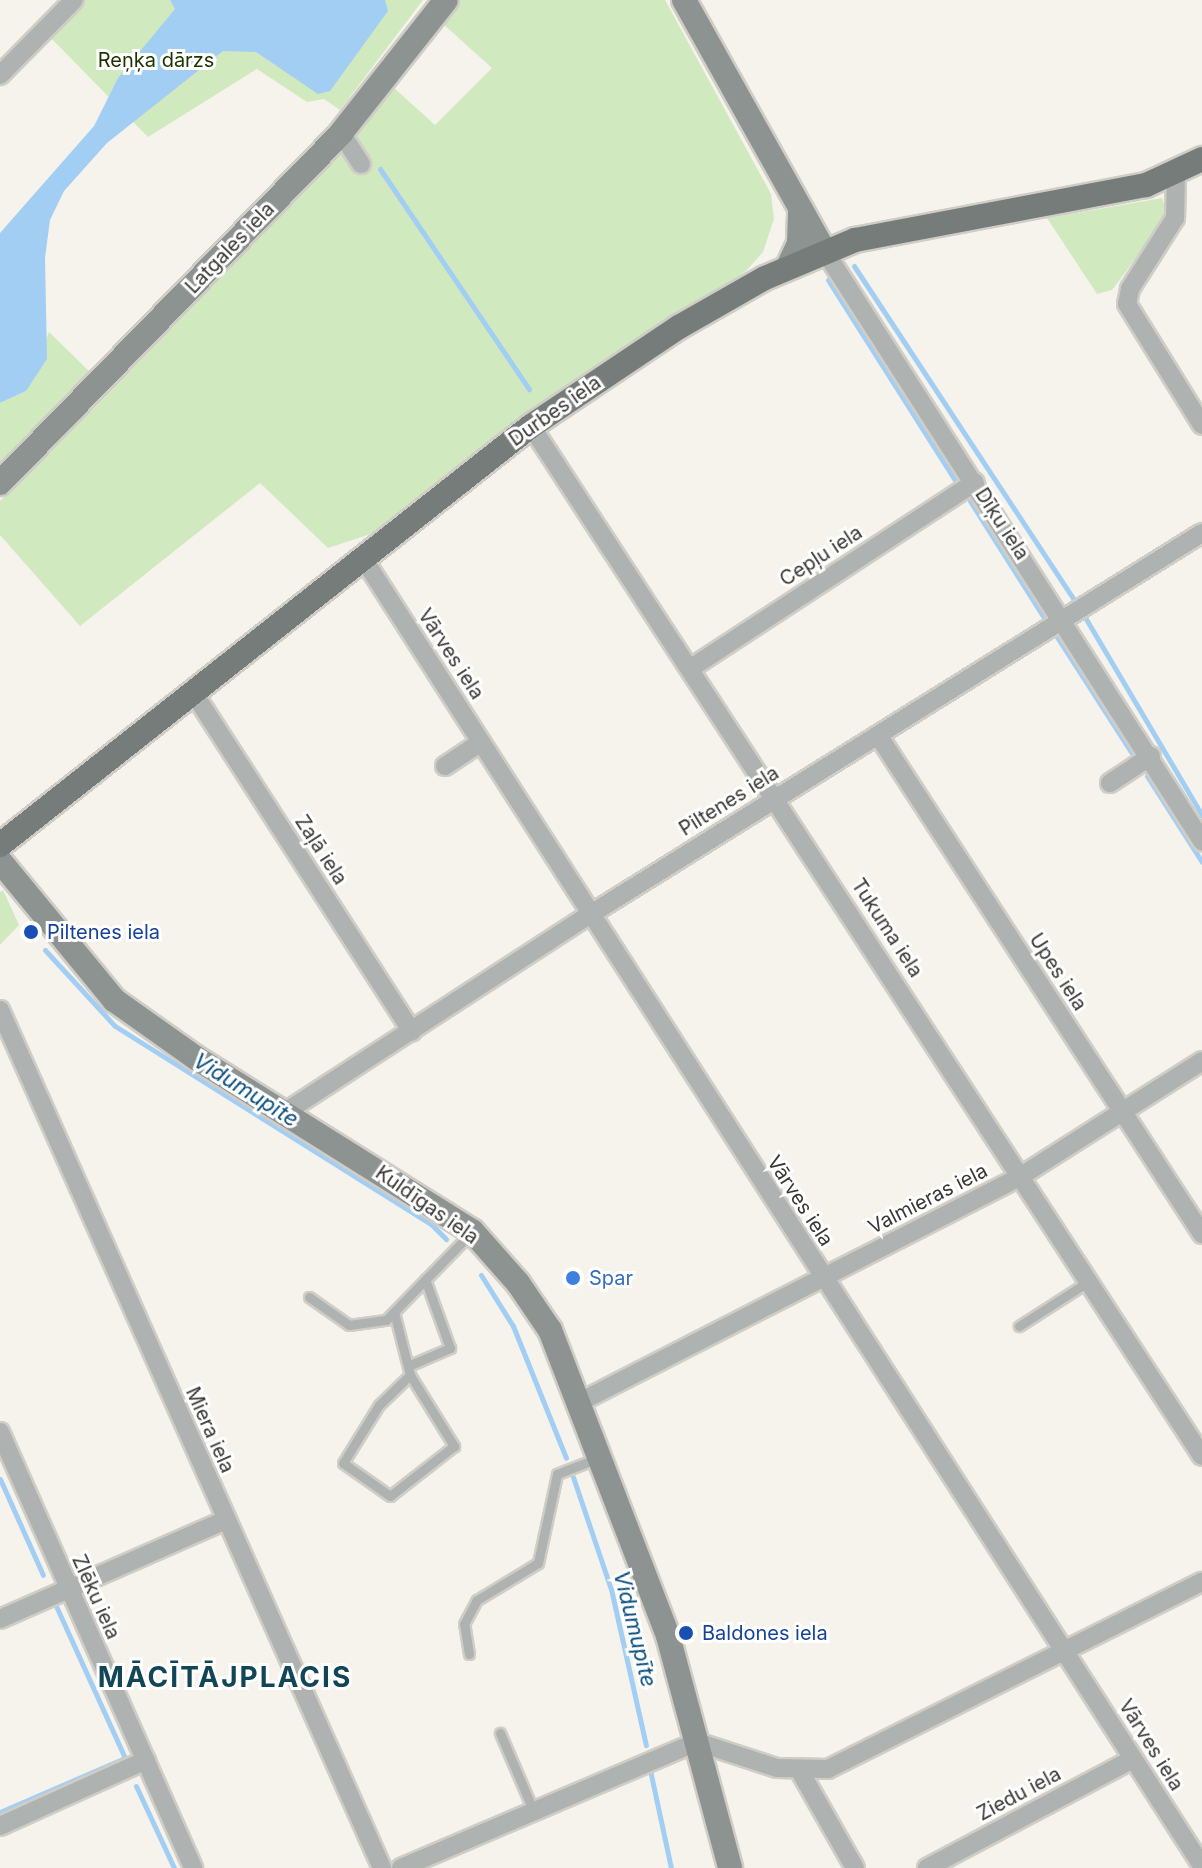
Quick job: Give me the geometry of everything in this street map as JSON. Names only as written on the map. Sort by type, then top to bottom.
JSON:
[{"type":"main road","name":"Durbes iela","points":[[0,845],[531,426],[679,327],[824,250],[904,228],[1113,192],[1176,175],[1202,159]]},
{"type":"street","points":[[0,75],[74,0]]},
{"type":"street","name":"Latgales iela","points":[[0,483],[341,133],[446,0]]},
{"type":"street","name":"Dīķu iela","points":[[684,0],[824,250],[1063,618],[1202,841]]},
{"type":"street","points":[[341,133],[361,164]]},
{"type":"street","points":[[1176,175],[1175,218],[1130,289],[1127,304],[1202,425]]},
{"type":"street","points":[[788,267],[799,243],[800,208]]},
{"type":"street","name":"Tukuma iela","points":[[531,426],[1202,1456]]},
{"type":"street","name":"Cepļu iela","points":[[691,668],[975,482]]},
{"type":"street","name":"Piltenes iela","points":[[284,1113],[591,914],[1202,533]]},
{"type":"street","name":"Vārves iela","points":[[363,558],[1202,1866]]},
{"type":"street","name":"Zaļā iela","points":[[193,692],[412,1032]]},
{"type":"street","name":"Upes iela","points":[[878,735],[1202,1234]]},
{"type":"street","points":[[445,766],[481,742]]},
{"type":"street","points":[[1110,783],[1151,756]]},
{"type":"street","name":"Kuldīgas iela","points":[[0,861],[114,1000],[284,1113],[472,1231],[518,1283],[550,1330],[668,1636],[730,1868]]},
{"type":"street","name":"Miera iela","points":[[0,1010],[382,1868]]},
{"type":"street","name":"Valmieras iela","points":[[580,1402],[1021,1176],[1202,1061]]},
{"type":"street","name":"Zlēku iela","points":[[0,1432],[193,1868]]},
{"type":"street","points":[[0,1619],[69,1593],[226,1520]]},
{"type":"street","points":[[401,1868],[697,1742],[801,1773],[848,1761],[1202,1582]]},
{"type":"street","name":"Ziedu iela","points":[[927,1868],[1133,1759]]},
{"type":"street","points":[[0,1826],[146,1760]]},
{"type":"street","points":[[801,1773],[855,1868]]},
{"type":"lane","points":[[309,1297],[349,1325],[386,1320],[472,1231]]},
{"type":"lane","points":[[394,1312],[409,1370],[454,1446],[390,1496],[343,1463],[379,1405],[409,1370],[450,1348],[425,1279]]},
{"type":"lane","points":[[1019,1326],[1089,1281]]},
{"type":"lane","points":[[469,1654],[464,1624],[477,1600],[538,1563],[557,1474],[601,1456]]},
{"type":"lane","points":[[500,1733],[533,1810]]},
{"type":"green space","name":"Reņķa dārzs","points":[[81,0],[423,0],[340,110],[324,99],[307,102],[257,69],[148,137],[47,34]]},
{"type":"green space","points":[[458,0],[665,0],[771,194],[774,219],[763,252],[746,271],[520,419],[377,532],[328,548],[260,483],[80,626],[0,535],[0,501],[234,263],[393,87],[435,125],[492,68],[442,23]]},
{"type":"green space","points":[[1162,198],[1167,213],[1163,222],[1112,290],[1097,294],[1047,218]]},
{"type":"green space","points":[[49,332],[91,373],[0,465],[0,403],[26,391]]},
{"type":"green space","points":[[3,890],[19,925],[0,945],[0,892]]},
{"type":"water","points":[[170,0],[385,0],[388,11],[330,91],[318,94],[256,52],[223,51],[107,143],[64,191],[50,220],[45,258],[47,359],[26,391],[0,403],[0,233],[94,126],[118,78],[175,9]]},
{"type":"waterway","points":[[380,169],[529,389]]},
{"type":"waterway","points":[[854,266],[1075,601]]},
{"type":"waterway","points":[[828,280],[955,480]]},
{"type":"waterway","points":[[970,501],[1043,616]]},
{"type":"waterway","points":[[1086,619],[1202,815]]},
{"type":"waterway","points":[[1057,637],[1131,752]]},
{"type":"waterway","points":[[1147,776],[1202,862]]},
{"type":"waterway","name":"Vidumupīte","points":[[45,950],[115,1026],[432,1225],[446,1239]]},
{"type":"waterway","name":"Vidumupīte","points":[[481,1275],[513,1326],[566,1458]]},
{"type":"waterway","name":"Vidumupīte","points":[[573,1477],[611,1589],[646,1745]]},
{"type":"waterway","points":[[0,1479],[43,1575]]},
{"type":"waterway","points":[[0,1812],[125,1758],[57,1608]]},
{"type":"waterway","name":"Vidumupīte","points":[[650,1770],[671,1868]]},
{"type":"waterway","points":[[136,1786],[174,1868]]},
{"type":"place","name":"Piltenes iela","points":[[31,932]]},
{"type":"place","name":"Spar","points":[[573,1278]]},
{"type":"place","name":"Baldones iela","points":[[686,1633]]},
{"type":"district","name":"MĀCĪTĀJPLACIS","points":[[225,1677]]}]
